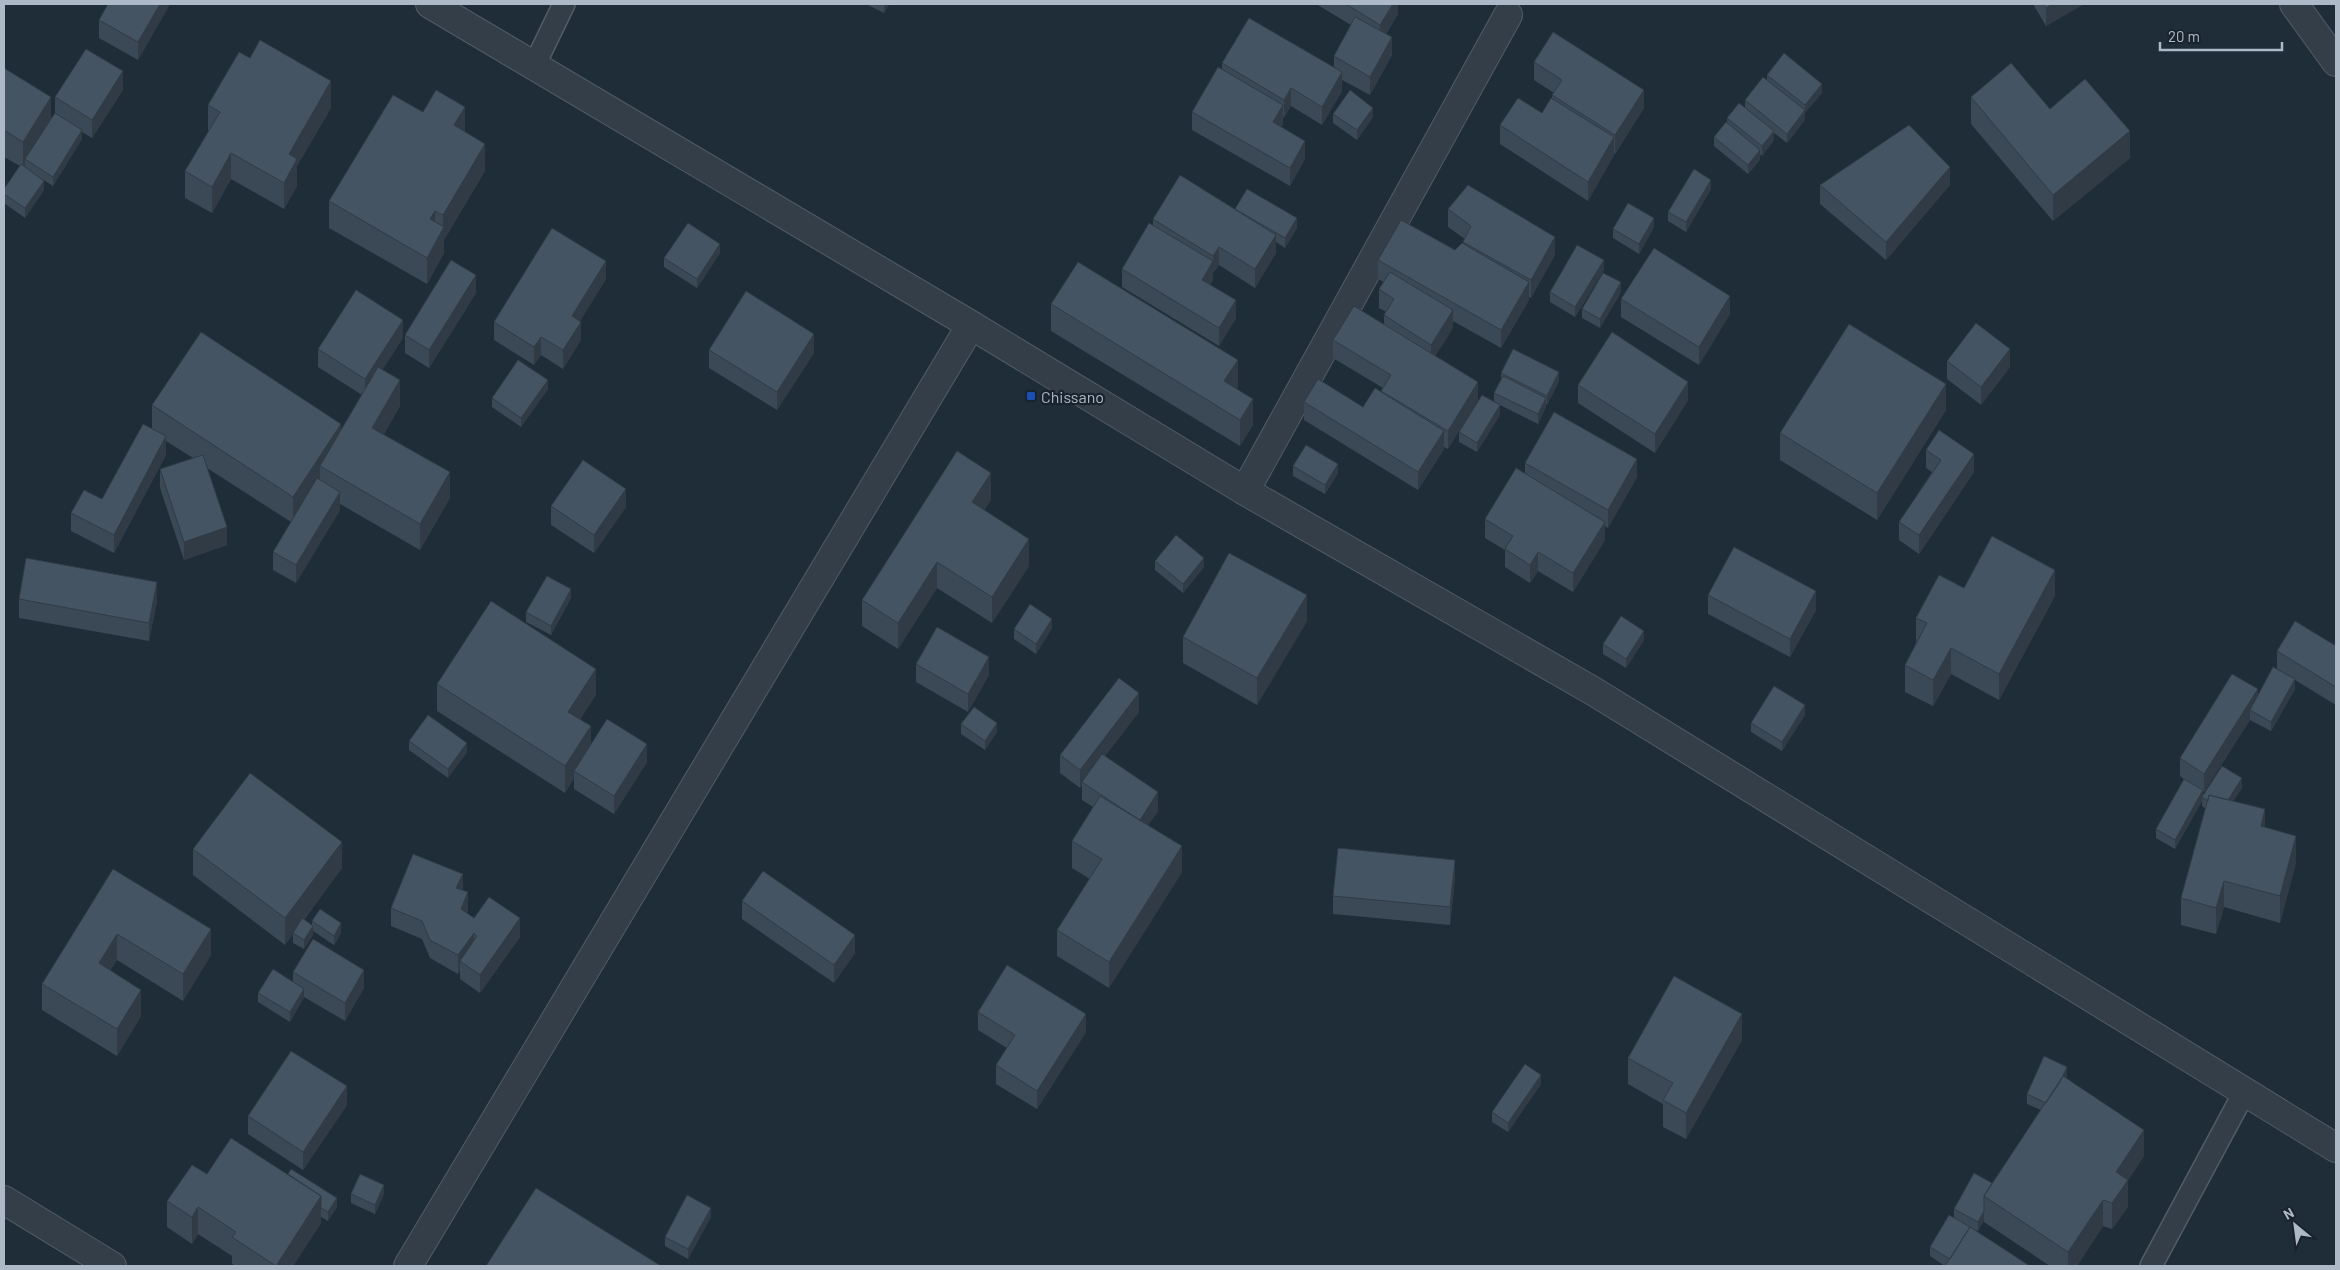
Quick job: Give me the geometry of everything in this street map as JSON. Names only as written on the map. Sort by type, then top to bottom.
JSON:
[{"type":"street","points":[[430,4],[971,325],[1245,492],[1593,692],[2336,1148]]},
{"type":"street","points":[[2294,4],[2334,56]]},
{"type":"street","points":[[1245,492],[1508,15]]},
{"type":"street","points":[[408,1266],[971,325]]},
{"type":"street","points":[[4,1200],[112,1266]]},
{"type":"lane","points":[[534,66],[564,4]]},
{"type":"lane","points":[[2151,1266],[2245,1091]]},
{"type":"building","points":[[108,4],[160,4],[138,42],[99,20]]},
{"type":"building","points":[[1346,4],[1393,4],[1380,25]]},
{"type":"building","points":[[2043,4],[2052,4],[2046,8]]},
{"type":"building","points":[[1355,17],[1392,37],[1370,77],[1334,56]]},
{"type":"building","points":[[1249,18],[1342,72],[1322,107],[1291,88],[1284,100],[1222,63]]},
{"type":"building","points":[[1553,32],[1644,90],[1615,135],[1552,95],[1562,80],[1534,62]]},
{"type":"building","points":[[260,40],[331,81],[289,154],[297,159],[284,183],[231,153],[212,187],[185,171],[220,112],[208,105],[239,52],[250,58]]},
{"type":"building","points":[[86,49],[123,71],[92,120],[55,97]]},
{"type":"building","points":[[1784,53],[1822,84],[1805,105],[1767,75]]},
{"type":"building","points":[[2011,63],[2050,109],[2085,79],[2130,131],[2053,195],[1971,97]]},
{"type":"building","points":[[1218,67],[1283,105],[1273,122],[1305,141],[1290,168],[1192,112]]},
{"type":"building","points":[[4,68],[51,97],[23,142],[4,130]]},
{"type":"building","points":[[1763,77],[1805,110],[1787,134],[1745,100]]},
{"type":"building","points":[[436,90],[465,107],[454,125],[485,144],[443,215],[435,211],[430,219],[444,227],[427,258],[329,201],[393,95],[423,112]]},
{"type":"building","points":[[1350,90],[1373,108],[1357,130],[1333,114]]},
{"type":"building","points":[[1518,98],[1542,113],[1551,98],[1614,137],[1588,182],[1500,125]]},
{"type":"building","points":[[1739,103],[1774,131],[1762,146],[1727,118]]},
{"type":"building","points":[[55,113],[82,130],[53,177],[25,159]]},
{"type":"building","points":[[1726,122],[1760,150],[1748,165],[1714,137]]},
{"type":"building","points":[[1909,125],[1950,167],[1886,242],[1820,185]]},
{"type":"building","points":[[21,164],[44,181],[25,208],[4,194],[4,189]]},
{"type":"building","points":[[1694,169],[1711,180],[1686,222],[1668,212]]},
{"type":"building","points":[[1180,175],[1276,235],[1255,269],[1219,247],[1213,256],[1153,219]]},
{"type":"building","points":[[1468,185],[1555,237],[1531,280],[1463,242],[1471,226],[1448,209]]},
{"type":"building","points":[[1247,189],[1297,218],[1285,238],[1235,209]]},
{"type":"building","points":[[1628,203],[1654,218],[1639,244],[1613,229]]},
{"type":"building","points":[[1401,220],[1455,250],[1462,243],[1529,282],[1501,330],[1378,260]]},
{"type":"building","points":[[688,223],[720,244],[697,279],[664,258]]},
{"type":"building","points":[[1149,223],[1213,261],[1202,280],[1236,300],[1219,328],[1122,269]]},
{"type":"building","points":[[552,228],[606,261],[572,316],[581,322],[563,350],[541,337],[534,347],[494,322]]},
{"type":"building","points":[[1577,245],[1604,260],[1575,307],[1550,292]]},
{"type":"building","points":[[1654,248],[1730,296],[1699,347],[1621,299]]},
{"type":"building","points":[[451,260],[476,275],[429,350],[405,335]]},
{"type":"building","points":[[1078,262],[1238,360],[1224,381],[1253,399],[1240,420],[1051,304]]},
{"type":"building","points":[[1390,272],[1453,310],[1431,345],[1384,315],[1394,299],[1379,289]]},
{"type":"building","points":[[1603,273],[1621,282],[1600,319],[1582,309]]},
{"type":"building","points":[[356,290],[403,320],[365,379],[318,349]]},
{"type":"building","points":[[746,291],[814,334],[777,392],[709,350]]},
{"type":"building","points":[[1354,306],[1478,382],[1448,431],[1381,391],[1391,375],[1333,340]]},
{"type":"building","points":[[1976,323],[2010,349],[1981,387],[1947,361]]},
{"type":"building","points":[[1849,324],[1946,384],[1877,493],[1780,433]]},
{"type":"building","points":[[201,332],[341,424],[293,497],[152,405]]},
{"type":"building","points":[[1612,332],[1688,382],[1655,434],[1578,385]]},
{"type":"building","points":[[1513,349],[1559,372],[1547,396],[1501,373]]},
{"type":"building","points":[[518,360],[548,380],[521,418],[492,398]]},
{"type":"building","points":[[378,367],[400,380],[372,428],[450,472],[420,524],[320,466]]},
{"type":"building","points":[[1503,376],[1546,398],[1538,414],[1494,393]]},
{"type":"building","points":[[1318,379],[1363,407],[1375,388],[1444,431],[1418,472],[1304,402]]},
{"type":"building","points":[[1482,395],[1500,405],[1477,443],[1459,432]]},
{"type":"building","points":[[1554,412],[1637,459],[1608,510],[1525,463]]},
{"type":"building","points":[[143,424],[166,436],[114,535],[71,513],[84,490],[102,499]]},
{"type":"building","points":[[1939,430],[1974,454],[1919,535],[1899,522],[1941,460],[1926,450]]},
{"type":"building","points":[[1306,445],[1338,464],[1325,485],[1293,466]]},
{"type":"building","points":[[957,451],[991,473],[972,502],[1029,539],[992,597],[937,562],[898,623],[862,600]]},
{"type":"building","points":[[203,455],[227,527],[184,542],[160,469]]},
{"type":"building","points":[[583,460],[626,489],[594,535],[551,506]]},
{"type":"building","points":[[1516,468],[1605,522],[1573,573],[1538,552],[1530,565],[1505,549],[1513,536],[1485,519]]},
{"type":"building","points":[[317,478],[340,492],[296,565],[273,552]]},
{"type":"building","points":[[1176,535],[1204,558],[1183,584],[1155,561]]},
{"type":"building","points":[[1992,536],[2055,570],[1999,674],[1951,648],[1933,680],[1905,665],[1927,623],[1916,618],[1939,575],[1964,588]]},
{"type":"building","points":[[1734,547],[1816,591],[1790,639],[1708,595]]},
{"type":"building","points":[[1229,553],[1307,595],[1257,678],[1183,637]]},
{"type":"building","points":[[26,558],[157,582],[149,623],[19,599]]},
{"type":"building","points":[[547,576],[571,589],[551,626],[526,612]]},
{"type":"building","points":[[491,601],[596,669],[568,712],[591,726],[565,766],[437,684]]},
{"type":"building","points":[[1030,604],[1052,619],[1036,644],[1014,629]]},
{"type":"building","points":[[1621,616],[1644,631],[1626,659],[1603,644]]},
{"type":"building","points":[[2295,621],[2336,646],[2336,687],[2277,651]]},
{"type":"building","points":[[937,627],[989,657],[968,694],[916,664]]},
{"type":"building","points":[[2273,667],[2295,679],[2271,722],[2250,710]]},
{"type":"building","points":[[2232,674],[2258,689],[2204,774],[2180,758]]},
{"type":"building","points":[[1119,678],[1139,693],[1080,770],[1060,755]]},
{"type":"building","points":[[1774,686],[1805,705],[1782,742],[1751,723]]},
{"type":"building","points":[[974,707],[997,723],[985,741],[961,724]]},
{"type":"building","points":[[428,715],[467,743],[448,769],[409,741]]},
{"type":"building","points":[[607,719],[647,744],[614,796],[574,771]]},
{"type":"building","points":[[1102,754],[1158,792],[1140,820],[1082,782]]},
{"type":"building","points":[[2222,766],[2242,778],[2228,800],[2209,795],[2208,801],[2202,797]]},
{"type":"building","points":[[250,773],[342,842],[285,918],[193,849]]},
{"type":"building","points":[[2184,779],[2203,790],[2175,840],[2156,829]]},
{"type":"building","points":[[2209,795],[2265,809],[2261,826],[2296,836],[2280,896],[2224,881],[2216,908],[2181,898]]},
{"type":"building","points":[[1100,796],[1182,846],[1109,962],[1057,930],[1102,859],[1072,841]]},
{"type":"building","points":[[1338,848],[1455,860],[1450,907],[1333,896]]},
{"type":"building","points":[[413,854],[463,874],[456,888],[468,892],[461,909],[474,918],[489,897],[520,918],[480,975],[460,961],[477,936],[474,933],[458,955],[430,940],[422,921],[391,908]]},
{"type":"building","points":[[113,869],[211,929],[183,974],[117,934],[99,963],[141,990],[117,1029],[42,984]]},
{"type":"building","points":[[763,871],[855,935],[834,965],[742,901]]},
{"type":"building","points":[[320,909],[341,923],[334,936],[312,921]]},
{"type":"building","points":[[302,918],[313,926],[304,940],[293,933]]},
{"type":"building","points":[[313,939],[364,970],[345,1003],[293,972]]},
{"type":"building","points":[[1007,965],[1086,1014],[1037,1091],[996,1065],[1015,1035],[978,1012]]},
{"type":"building","points":[[273,969],[304,989],[290,1012],[258,993]]},
{"type":"building","points":[[1674,976],[1742,1014],[1686,1113],[1663,1100],[1673,1083],[1628,1058]]},
{"type":"building","points":[[291,1051],[347,1086],[303,1152],[248,1116]]},
{"type":"building","points":[[2044,1056],[2067,1067],[2060,1082],[2046,1103],[2027,1094]]},
{"type":"building","points":[[1525,1064],[1541,1075],[1508,1123],[1492,1112]]},
{"type":"building","points":[[2063,1076],[2144,1130],[2116,1172],[2128,1180],[2112,1203],[2103,1200],[2068,1252],[1984,1196]]},
{"type":"building","points":[[231,1138],[321,1196],[276,1266],[232,1237],[236,1232],[198,1207],[192,1217],[167,1201],[192,1165],[207,1174]]},
{"type":"building","points":[[291,1169],[337,1198],[328,1212],[321,1208],[321,1196],[288,1174]]},
{"type":"building","points":[[1974,1173],[1992,1183],[1984,1196],[1984,1211],[1978,1222],[1954,1209]]},
{"type":"building","points":[[360,1174],[384,1185],[375,1205],[351,1194]]},
{"type":"building","points":[[536,1188],[661,1266],[486,1266]]},
{"type":"building","points":[[687,1195],[711,1208],[688,1249],[665,1237]]},
{"type":"building","points":[[1949,1215],[1970,1227],[1950,1259],[1930,1247]]},
{"type":"building","points":[[1970,1227],[2030,1266],[1945,1266]]},
{"type":"place","name":"Chissano","points":[[1031,396]]}]
